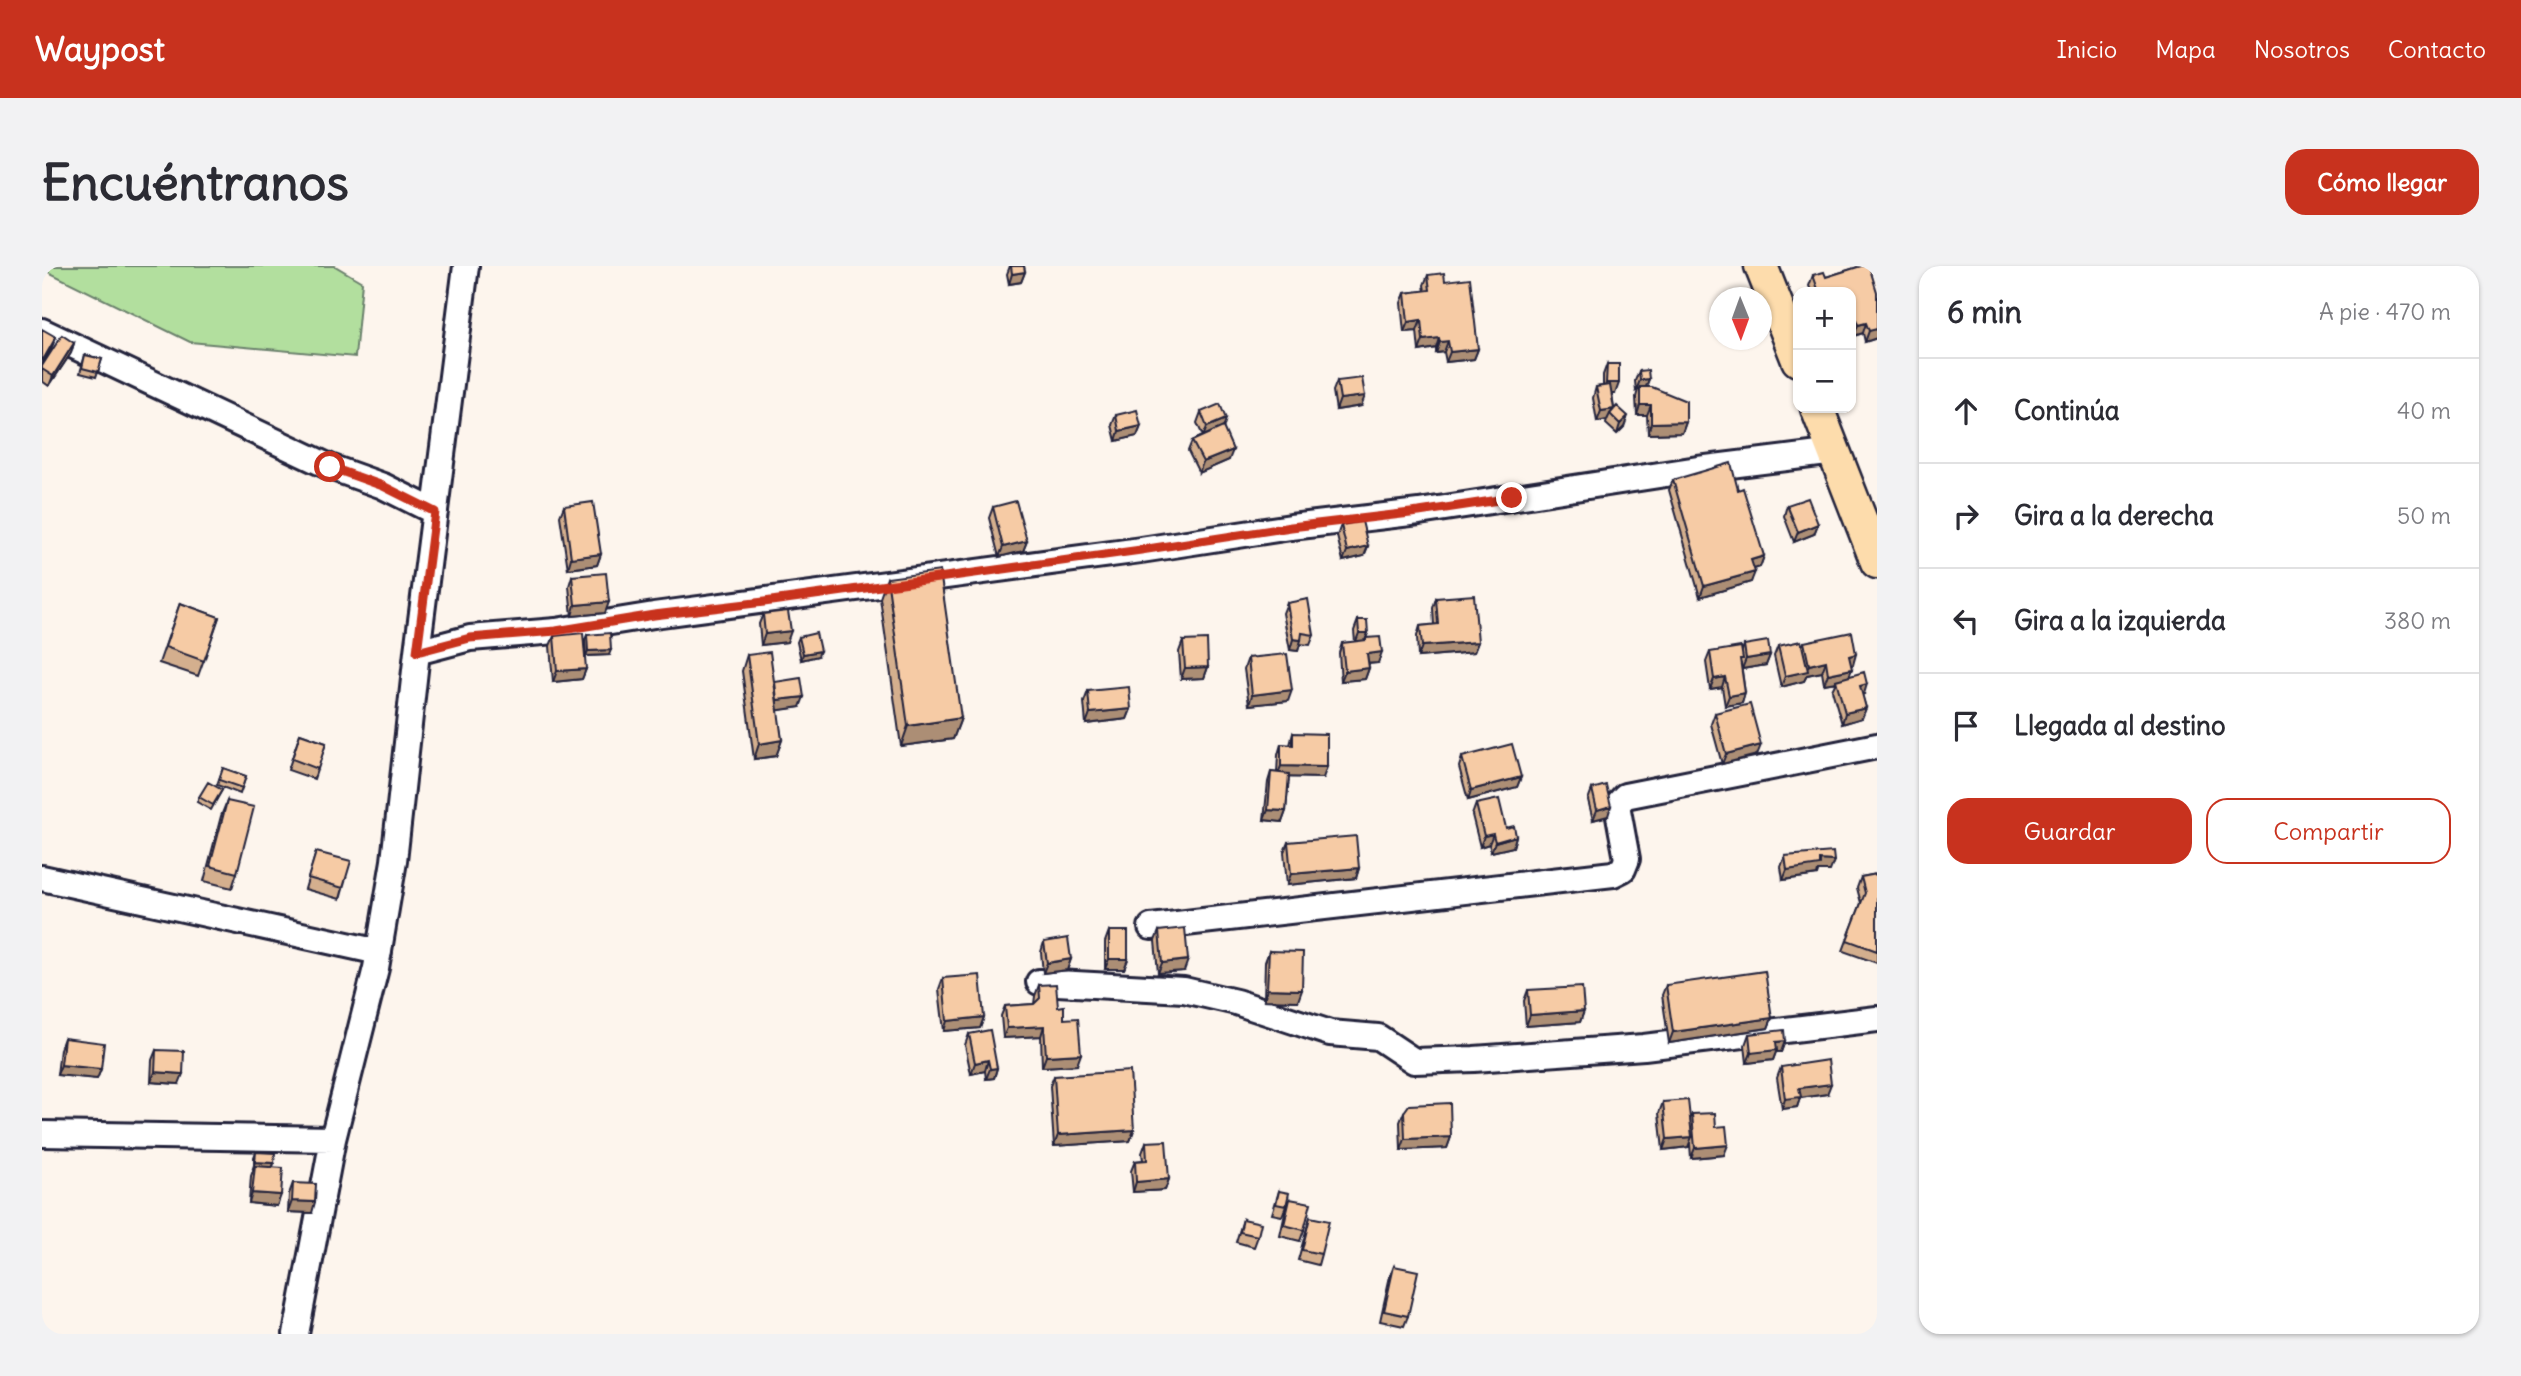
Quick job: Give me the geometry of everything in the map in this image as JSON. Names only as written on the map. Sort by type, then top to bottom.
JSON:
[{"type":"main road","points":[[1761,266],[1794,350]]},
{"type":"main road","points":[[1819,413],[1877,562]]},
{"type":"street","points":[[296,1334],[333,1139],[379,952],[394,861],[417,652],[466,266]]},
{"type":"street","points":[[42,331],[330,467],[383,486],[435,512]]},
{"type":"street","points":[[417,652],[470,638],[556,631],[654,615],[1128,552],[1291,527],[1419,512],[1698,469],[1835,452]]},
{"type":"street","points":[[1151,927],[1613,874],[1623,869],[1627,859],[1617,805],[1625,796],[1877,746]]},
{"type":"street","points":[[42,878],[379,952]]},
{"type":"street","points":[[1039,982],[1184,990],[1236,1002],[1330,1033],[1378,1037],[1414,1060],[1474,1059],[1644,1047],[1877,1018]]},
{"type":"street","points":[[42,1133],[333,1139]]},
{"type":"green space","points":[[42,266],[335,266],[362,282],[355,357],[190,342],[42,269]]},
{"type":"building","points":[[1011,266],[1024,266],[1025,272],[1012,274]]},
{"type":"building","points":[[1869,266],[1877,292],[1877,329],[1869,331],[1866,323],[1858,325],[1856,287],[1817,287],[1813,275],[1824,272],[1826,277]]},
{"type":"building","points":[[1444,273],[1445,281],[1470,278],[1478,349],[1450,352],[1448,341],[1440,342],[1439,338],[1423,340],[1421,320],[1408,322],[1405,293],[1430,290],[1428,275]]},
{"type":"building","points":[[42,329],[56,337],[43,360],[42,360]]},
{"type":"building","points":[[62,335],[74,343],[53,376],[42,369],[42,366]]},
{"type":"building","points":[[85,355],[102,359],[98,372],[82,368]]},
{"type":"building","points":[[1607,364],[1619,364],[1619,383],[1606,383]]},
{"type":"building","points":[[1648,370],[1649,379],[1640,380],[1639,371]]},
{"type":"building","points":[[1362,378],[1365,396],[1340,399],[1337,381]]},
{"type":"building","points":[[1610,385],[1614,409],[1601,411],[1596,387]]},
{"type":"building","points":[[1640,387],[1652,387],[1686,401],[1686,422],[1651,423],[1651,405],[1640,405]]},
{"type":"building","points":[[1220,404],[1226,419],[1207,427],[1201,412]]},
{"type":"building","points":[[1617,406],[1628,416],[1620,424],[1610,414]]},
{"type":"building","points":[[1137,410],[1141,426],[1119,431],[1116,415]]},
{"type":"building","points":[[1223,427],[1233,450],[1203,462],[1192,441]]},
{"type":"building","points":[[1731,463],[1738,490],[1743,488],[1764,556],[1751,560],[1755,572],[1704,586],[1673,480]]},
{"type":"building","points":[[1808,498],[1818,524],[1798,532],[1787,505]]},
{"type":"building","points":[[1016,501],[1027,541],[1003,547],[993,507]]},
{"type":"building","points":[[593,502],[601,554],[571,558],[564,506]]},
{"type":"building","points":[[1362,521],[1368,546],[1347,551],[1341,525]]},
{"type":"building","points":[[940,571],[961,718],[908,726],[887,578]]},
{"type":"building","points":[[606,573],[609,602],[575,605],[572,576]]},
{"type":"building","points":[[1474,595],[1478,642],[1422,646],[1420,626],[1438,624],[1436,598]]},
{"type":"building","points":[[1308,599],[1314,635],[1302,633],[1301,640],[1293,639],[1287,603]]},
{"type":"building","points":[[180,603],[219,617],[204,661],[165,647]]},
{"type":"building","points":[[788,611],[791,631],[765,634],[763,614]]},
{"type":"building","points":[[1358,620],[1367,620],[1368,633],[1359,633]]},
{"type":"building","points":[[1852,632],[1856,654],[1849,656],[1852,669],[1828,674],[1826,661],[1809,665],[1804,642]]},
{"type":"building","points":[[583,633],[586,669],[557,671],[554,636]]},
{"type":"building","points":[[610,633],[611,650],[588,651],[587,635]]},
{"type":"building","points":[[816,633],[820,651],[803,654],[799,637]]},
{"type":"building","points":[[1380,637],[1382,652],[1367,654],[1369,668],[1345,671],[1342,643]]},
{"type":"building","points":[[1207,640],[1208,667],[1185,668],[1183,641]]},
{"type":"building","points":[[1768,641],[1770,655],[1746,659],[1744,645]]},
{"type":"building","points":[[1801,641],[1808,671],[1785,676],[1778,646]]},
{"type":"building","points":[[1741,647],[1745,693],[1729,696],[1725,677],[1714,679],[1710,652]]},
{"type":"building","points":[[770,652],[782,740],[759,744],[747,655]]},
{"type":"building","points":[[1287,654],[1292,690],[1252,695],[1248,658]]},
{"type":"building","points":[[1864,672],[1867,684],[1860,686],[1866,708],[1845,713],[1836,680]]},
{"type":"building","points":[[801,678],[804,697],[777,700],[775,682]]},
{"type":"building","points":[[1129,687],[1131,709],[1090,713],[1088,691]]},
{"type":"building","points":[[1750,704],[1761,745],[1726,754],[1715,713]]},
{"type":"building","points":[[1293,733],[1327,734],[1327,767],[1281,766],[1281,744],[1293,745]]},
{"type":"building","points":[[300,734],[326,743],[318,769],[292,759]]},
{"type":"building","points":[[1512,744],[1521,777],[1471,790],[1462,757]]},
{"type":"building","points":[[223,768],[246,776],[242,788],[219,780]]},
{"type":"building","points":[[1271,772],[1289,774],[1286,811],[1268,810]]},
{"type":"building","points":[[208,782],[222,790],[213,805],[199,797]]},
{"type":"building","points":[[1606,785],[1611,806],[1597,810],[1592,789]]},
{"type":"building","points":[[1499,799],[1506,828],[1514,826],[1516,836],[1495,842],[1493,834],[1484,836],[1476,804]]},
{"type":"building","points":[[227,801],[254,807],[237,873],[210,866]]},
{"type":"building","points":[[1356,836],[1359,868],[1291,874],[1288,842]]},
{"type":"building","points":[[316,852],[351,861],[343,888],[308,878]]},
{"type":"building","points":[[1833,852],[1834,861],[1820,860],[1820,865],[1787,870],[1785,856]]},
{"type":"building","points":[[1877,874],[1877,951],[1847,940],[1865,893],[1861,877]]},
{"type":"building","points":[[1185,928],[1188,960],[1162,963],[1159,931]]},
{"type":"building","points":[[1109,931],[1128,931],[1128,959],[1109,959]]},
{"type":"building","points":[[1068,938],[1071,959],[1047,963],[1044,942]]},
{"type":"building","points":[[1269,951],[1303,952],[1302,990],[1267,989]]},
{"type":"building","points":[[1765,971],[1772,1018],[1673,1032],[1666,985]]},
{"type":"building","points":[[980,975],[984,1017],[947,1021],[943,978]]},
{"type":"building","points":[[1056,984],[1058,1007],[1064,1006],[1064,1019],[1078,1018],[1081,1054],[1046,1056],[1044,1026],[1007,1028],[1005,1006],[1034,1004],[1040,998],[1039,985]]},
{"type":"building","points":[[1582,987],[1584,1011],[1530,1015],[1528,990]]},
{"type":"building","points":[[990,1030],[997,1068],[990,1069],[988,1060],[975,1063],[969,1034]]},
{"type":"building","points":[[1784,1030],[1785,1041],[1776,1042],[1777,1050],[1751,1053],[1749,1034]]},
{"type":"building","points":[[64,1038],[104,1043],[101,1069],[61,1065]]},
{"type":"building","points":[[156,1050],[184,1051],[183,1074],[155,1072]]},
{"type":"building","points":[[1828,1060],[1831,1084],[1799,1088],[1801,1097],[1785,1099],[1781,1067]]},
{"type":"building","points":[[1130,1071],[1134,1130],[1058,1135],[1054,1076]]},
{"type":"building","points":[[1688,1100],[1692,1137],[1667,1139],[1663,1102]]},
{"type":"building","points":[[1450,1103],[1451,1137],[1405,1139],[1404,1112],[1409,1105]]},
{"type":"building","points":[[1715,1113],[1716,1127],[1726,1126],[1728,1145],[1695,1148],[1692,1114]]},
{"type":"building","points":[[1166,1141],[1169,1179],[1136,1182],[1135,1161],[1147,1160],[1146,1142]]},
{"type":"building","points":[[256,1152],[275,1153],[274,1163],[255,1162]]},
{"type":"building","points":[[255,1166],[283,1168],[281,1195],[252,1193]]},
{"type":"building","points":[[293,1183],[316,1184],[315,1202],[292,1201]]},
{"type":"building","points":[[1279,1191],[1289,1193],[1286,1206],[1276,1204]]},
{"type":"building","points":[[1290,1199],[1311,1203],[1304,1230],[1284,1225]]},
{"type":"building","points":[[1310,1217],[1329,1221],[1321,1254],[1302,1250]]},
{"type":"building","points":[[1243,1219],[1261,1223],[1258,1236],[1240,1232]]},
{"type":"building","points":[[1394,1266],[1418,1271],[1408,1316],[1384,1311]]},
{"type":"route","points":[[330,467],[383,486],[435,512],[417,652],[470,638],[556,631],[654,615],[1512,498]]}]
